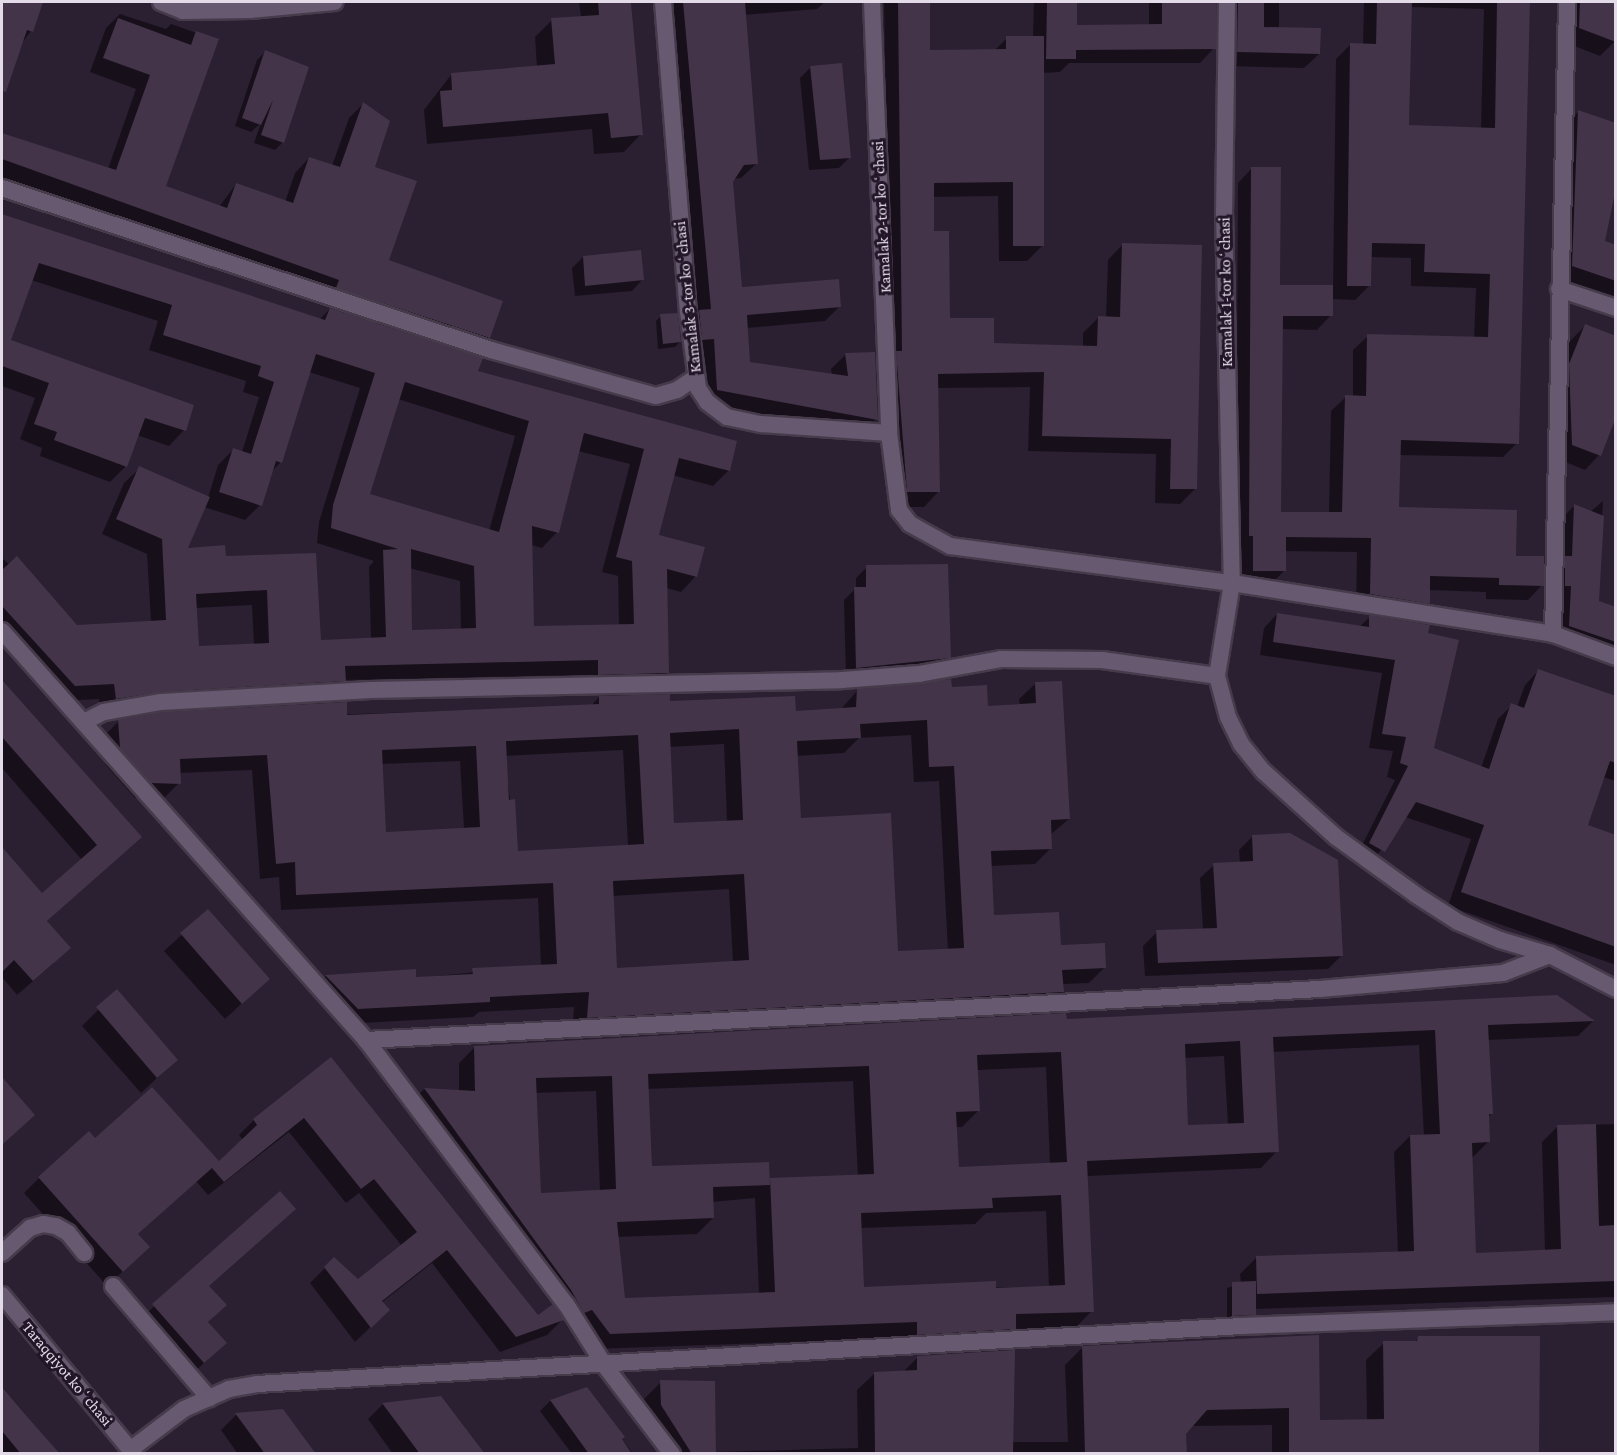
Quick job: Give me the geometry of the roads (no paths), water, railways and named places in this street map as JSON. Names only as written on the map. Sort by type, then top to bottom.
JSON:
[{"type":"street","points":[[161,2],[183,11],[196,11],[250,10],[335,2]]},
{"type":"street","name":"Kamalak 3-tor koʻchasi","points":[[663,2],[696,377],[707,402],[728,417],[761,424],[890,433]]},
{"type":"street","name":"Kamalak 2-tor koʻchasi","points":[[872,2],[890,433],[899,510],[910,524],[933,539],[950,546],[1232,583],[1553,634],[1616,657]]},
{"type":"street","name":"Kamalak 1-tor koʻchasi","points":[[1217,676],[1232,583],[1224,210],[1227,2]]},
{"type":"street","points":[[1553,634],[1567,2]]},
{"type":"street","points":[[2,188],[492,350],[656,396],[677,390],[696,377]]},
{"type":"street","points":[[1559,289],[1616,308]]},
{"type":"street","points":[[2,631],[86,721],[328,1002],[366,1040],[566,1304],[605,1366],[672,1454]]},
{"type":"street","points":[[86,721],[104,712],[161,702],[371,690],[842,680],[919,674],[1001,659],[1102,660],[1217,676],[1228,717],[1241,744],[1264,772],[1336,837],[1458,922],[1500,940],[1550,955],[1616,989]]},
{"type":"street","points":[[366,1040],[1320,989],[1503,973],[1550,955]]},
{"type":"street","points":[[2,1253],[30,1228],[42,1224],[56,1226],[68,1233],[84,1253]]},
{"type":"street","points":[[113,1286],[209,1398]]},
{"type":"street","name":"Taraqqiyot koʻchasi","points":[[2,1294],[132,1452]]},
{"type":"street","points":[[132,1452],[184,1409],[209,1398],[257,1384],[605,1366],[836,1348],[1616,1312]]}]
